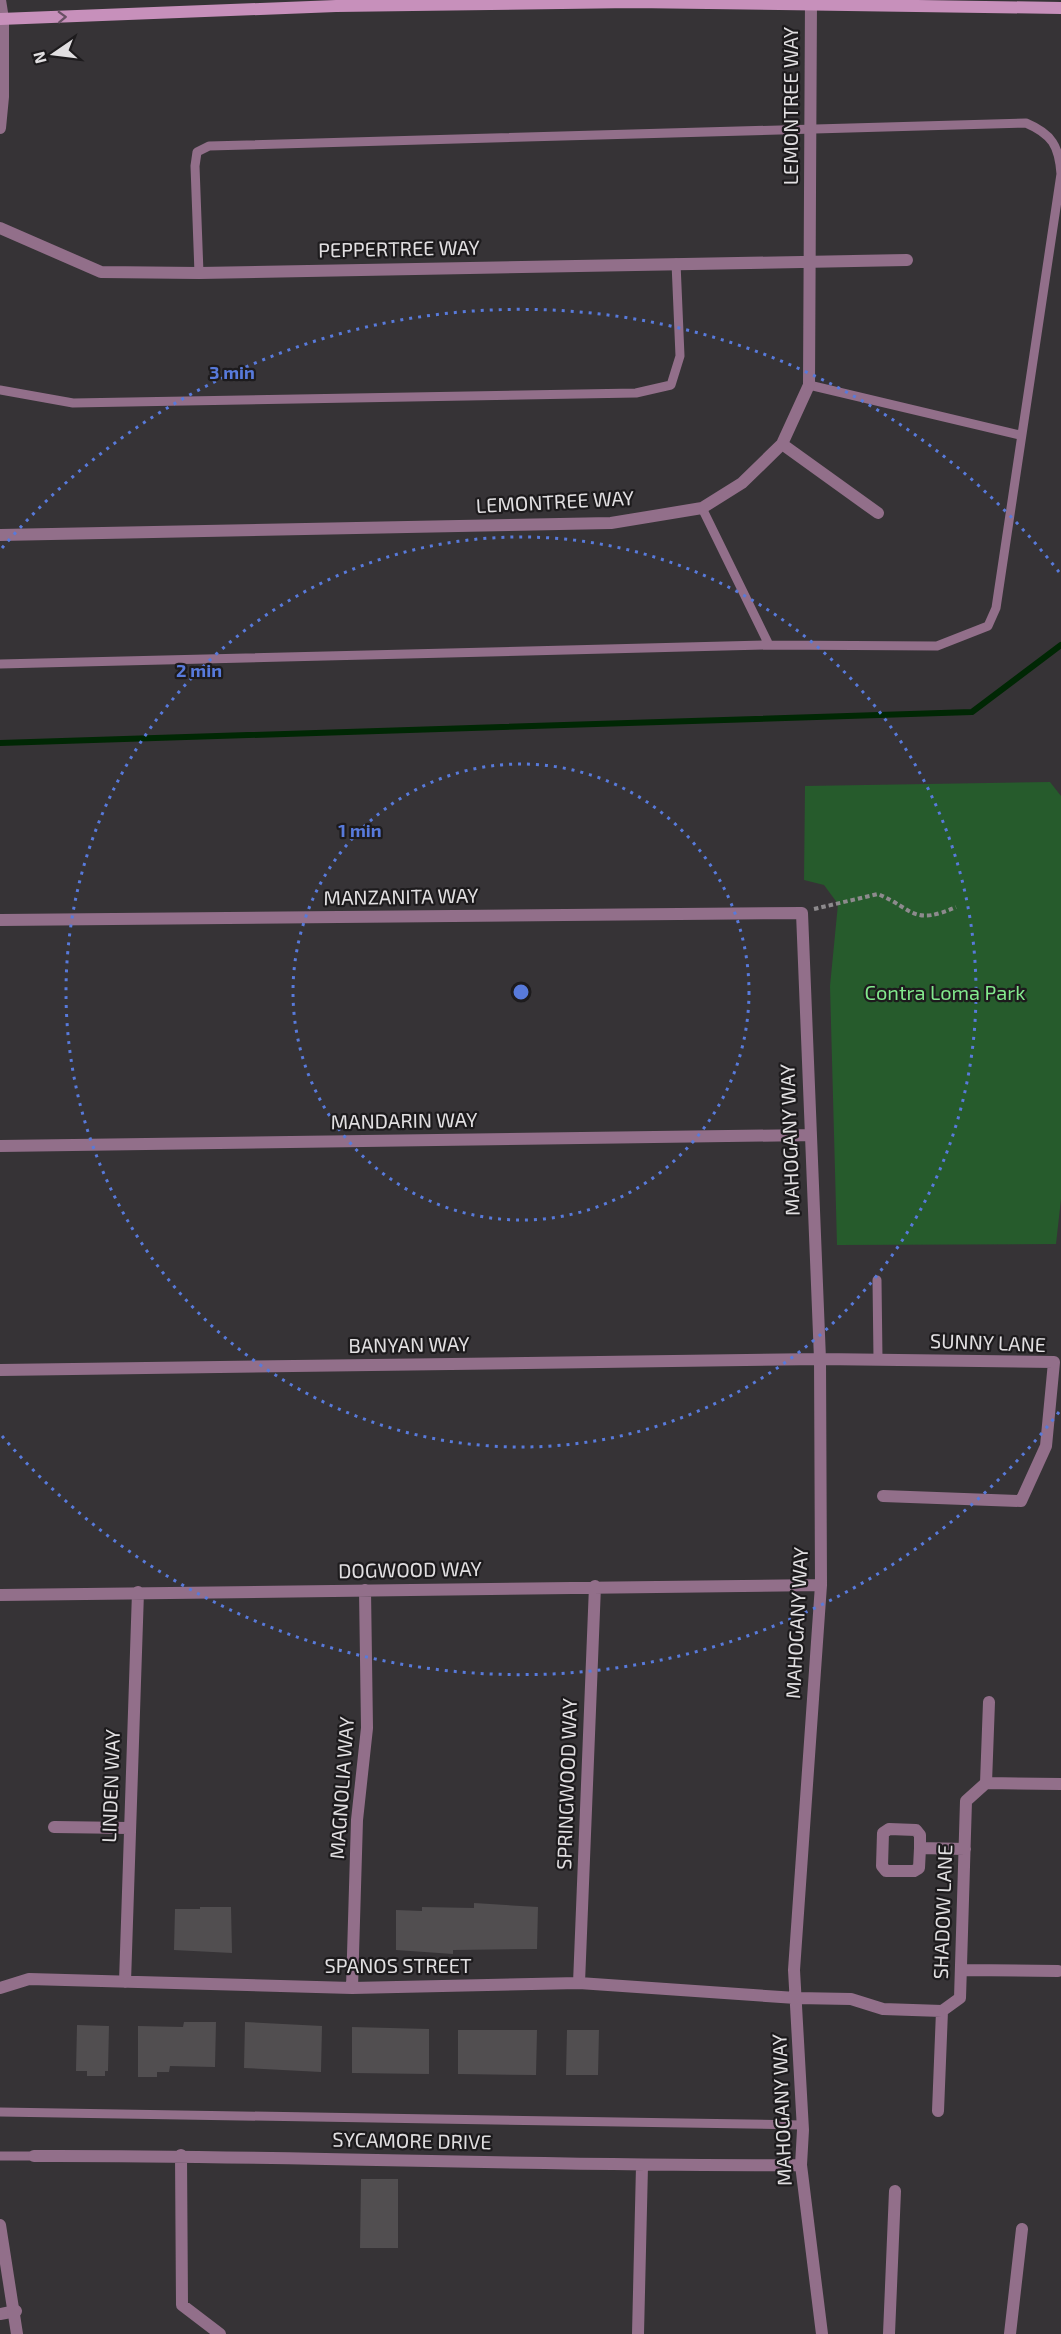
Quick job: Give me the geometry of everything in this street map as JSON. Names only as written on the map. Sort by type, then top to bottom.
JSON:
[{"type":"main road","points":[[902,7],[916,0]]},
{"type":"main road","points":[[2,19],[336,6],[633,2],[1061,8]]},
{"type":"street","points":[[0,0],[3,97],[0,128]]},
{"type":"street","name":"LEMONTREE WAY","points":[[0,535],[611,523],[702,508],[742,483],[782,444],[809,385],[811,3]]},
{"type":"street","name":"PEPPERTREE WAY","points":[[0,228],[101,272],[199,273],[907,260]]},
{"type":"street","points":[[782,444],[878,513]]},
{"type":"street","name":"MANZANITA WAY","points":[[0,920],[802,913]]},
{"type":"street","name":"MAHOGANY WAY","points":[[802,913],[819,1359],[821,1585],[794,1970],[803,2125],[801,2165],[822,2334]]},
{"type":"street","name":"MANDARIN WAY","points":[[0,1146],[809,1136]]},
{"type":"street","name":"SUNNY LANE","points":[[819,1359],[1054,1362],[1046,1446],[1021,1501],[883,1496]]},
{"type":"street","name":"BANYAN WAY","points":[[0,1370],[819,1359]]},
{"type":"street","name":"DOGWOOD WAY","points":[[0,1595],[821,1585]]},
{"type":"street","name":"SPRINGWOOD WAY","points":[[579,1983],[595,1586]]},
{"type":"street","name":"MAGNOLIA WAY","points":[[352,1988],[357,1820],[367,1728],[366,1590]]},
{"type":"street","name":"LINDEN WAY","points":[[125,1982],[138,1592]]},
{"type":"street","points":[[989,1702],[986,1783],[1061,1784]]},
{"type":"street","name":"SHADOW LANE","points":[[942,2012],[960,1998],[966,1801],[986,1783]]},
{"type":"street","points":[[54,1827],[129,1828]]},
{"type":"street","points":[[920,1848],[965,1849]]},
{"type":"street","points":[[962,1970],[1058,1971]]},
{"type":"street","name":"SPANOS STREET","points":[[0,1988],[29,1979],[352,1988],[579,1983],[796,1998]]},
{"type":"street","points":[[796,1998],[851,1999],[883,2009],[942,2012],[938,2110]]},
{"type":"street","points":[[181,2155],[182,2305],[220,2334]]},
{"type":"street","name":"SYCAMORE DRIVE","points":[[34,2156],[181,2155],[642,2166],[801,2165]]},
{"type":"street","points":[[638,2334],[642,2166]]},
{"type":"street","points":[[888,2334],[895,2192]]},
{"type":"street","points":[[0,2225],[16,2312],[17,2334]]},
{"type":"street","points":[[1010,2334],[1022,2229]]},
{"type":"street","points":[[0,2314],[16,2312]]},
{"type":"lane","points":[[0,664],[769,645],[937,646],[988,626],[996,608],[1020,435],[1061,174],[1060,155],[1053,139],[1041,129],[1026,123],[209,146],[197,152],[195,166],[199,273]]},
{"type":"lane","points":[[0,390],[73,403],[636,393],[671,385],[680,356],[676,263]]},
{"type":"lane","points":[[809,385],[1020,435]]},
{"type":"lane","points":[[702,508],[769,645]]},
{"type":"lane","points":[[877,1280],[878,1359]]},
{"type":"lane","points":[[0,2112],[803,2125]]},
{"type":"lane","name":"SYCAMORE DRIVE","points":[[0,2156],[34,2156]]},
{"type":"path","points":[[802,913],[878,894],[921,917],[940,914],[956,907]]},
{"type":"green space","name":"Contra Loma Park","points":[[1050,782],[1061,796],[1061,1199],[1056,1244],[837,1245],[830,986],[838,904],[824,885],[804,880],[805,786]]},
{"type":"building","points":[[474,1903],[538,1907],[537,1949],[453,1950],[453,1954],[396,1950],[396,1910],[422,1911],[422,1907],[474,1908]]},
{"type":"building","points":[[200,1907],[231,1907],[232,1953],[174,1950],[175,1909],[200,1909]]},
{"type":"building","points":[[184,2022],[216,2022],[215,2067],[170,2066],[169,2072],[157,2072],[157,2077],[138,2077],[138,2026],[183,2027]]},
{"type":"building","points":[[245,2022],[322,2026],[321,2072],[244,2068]]},
{"type":"building","points":[[77,2025],[109,2026],[108,2071],[105,2071],[105,2076],[87,2076],[87,2071],[76,2071]]},
{"type":"building","points":[[352,2027],[429,2029],[429,2074],[352,2073]]},
{"type":"building","points":[[458,2030],[537,2030],[536,2075],[458,2074]]},
{"type":"building","points":[[567,2030],[599,2030],[598,2075],[566,2075]]},
{"type":"building","points":[[361,2179],[398,2179],[398,2248],[360,2248]]},
{"type":"waterway","points":[[0,743],[972,712],[1061,645]]}]
